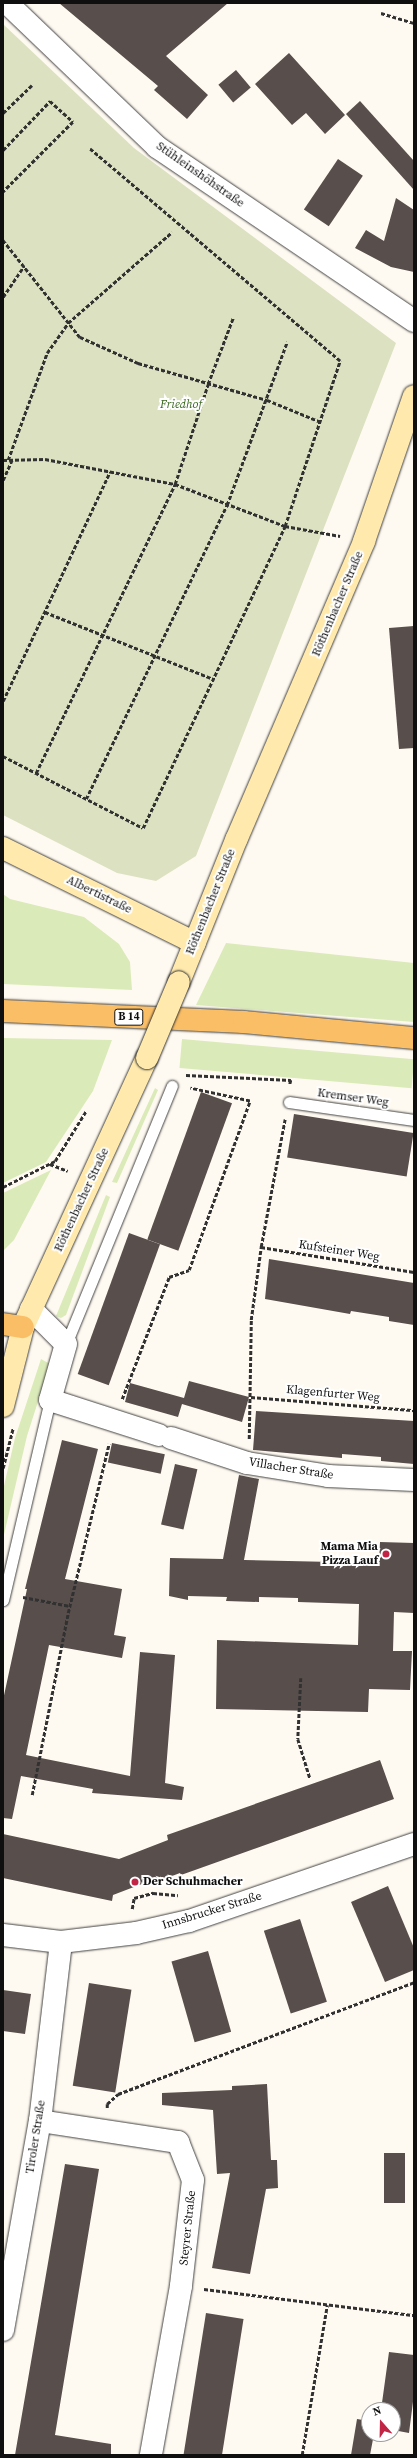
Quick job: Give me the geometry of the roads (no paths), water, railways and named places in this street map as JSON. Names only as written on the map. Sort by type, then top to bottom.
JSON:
[{"type":"main road","name":"Röthenbacher Straße","points":[[3,1406],[19,1320],[147,1058],[237,838],[364,541],[414,396]]},
{"type":"main road","name":"Albertistraße","points":[[3,848],[195,943]]},
{"type":"main road","name":"B 14","points":[[3,1011],[244,1022],[414,1038]]},
{"type":"street","name":"Stühleinshöhstraße","points":[[7,3],[157,147],[414,321]]},
{"type":"street","points":[[19,1320],[66,1344],[50,1400]]},
{"type":"street","name":"Villacher Straße","points":[[50,1400],[247,1463],[328,1476],[414,1480]]},
{"type":"street","name":"Innsbrucker Straße","points":[[3,1935],[61,1942],[130,1935],[189,1921],[414,1844]]},
{"type":"street","name":"Tiroler Straße","points":[[3,2330],[40,2121],[61,1942]]},
{"type":"street","name":"Steyrer Straße","points":[[40,2121],[178,2142],[193,2180],[181,2286],[151,2455]]},
{"type":"lane","points":[[66,1344],[172,1086]]},
{"type":"lane","name":"Kremser Weg","points":[[288,1102],[414,1120]]},
{"type":"lane","points":[[4,1597],[50,1400]]},
{"type":"place","name":"Mama Mia Pizza Lauf","points":[[386,1554]]},
{"type":"place","name":"Der Schuhmacher","points":[[135,1882]]},
{"type":"park label","name":"Friedhof","points":[[181,405]]}]
